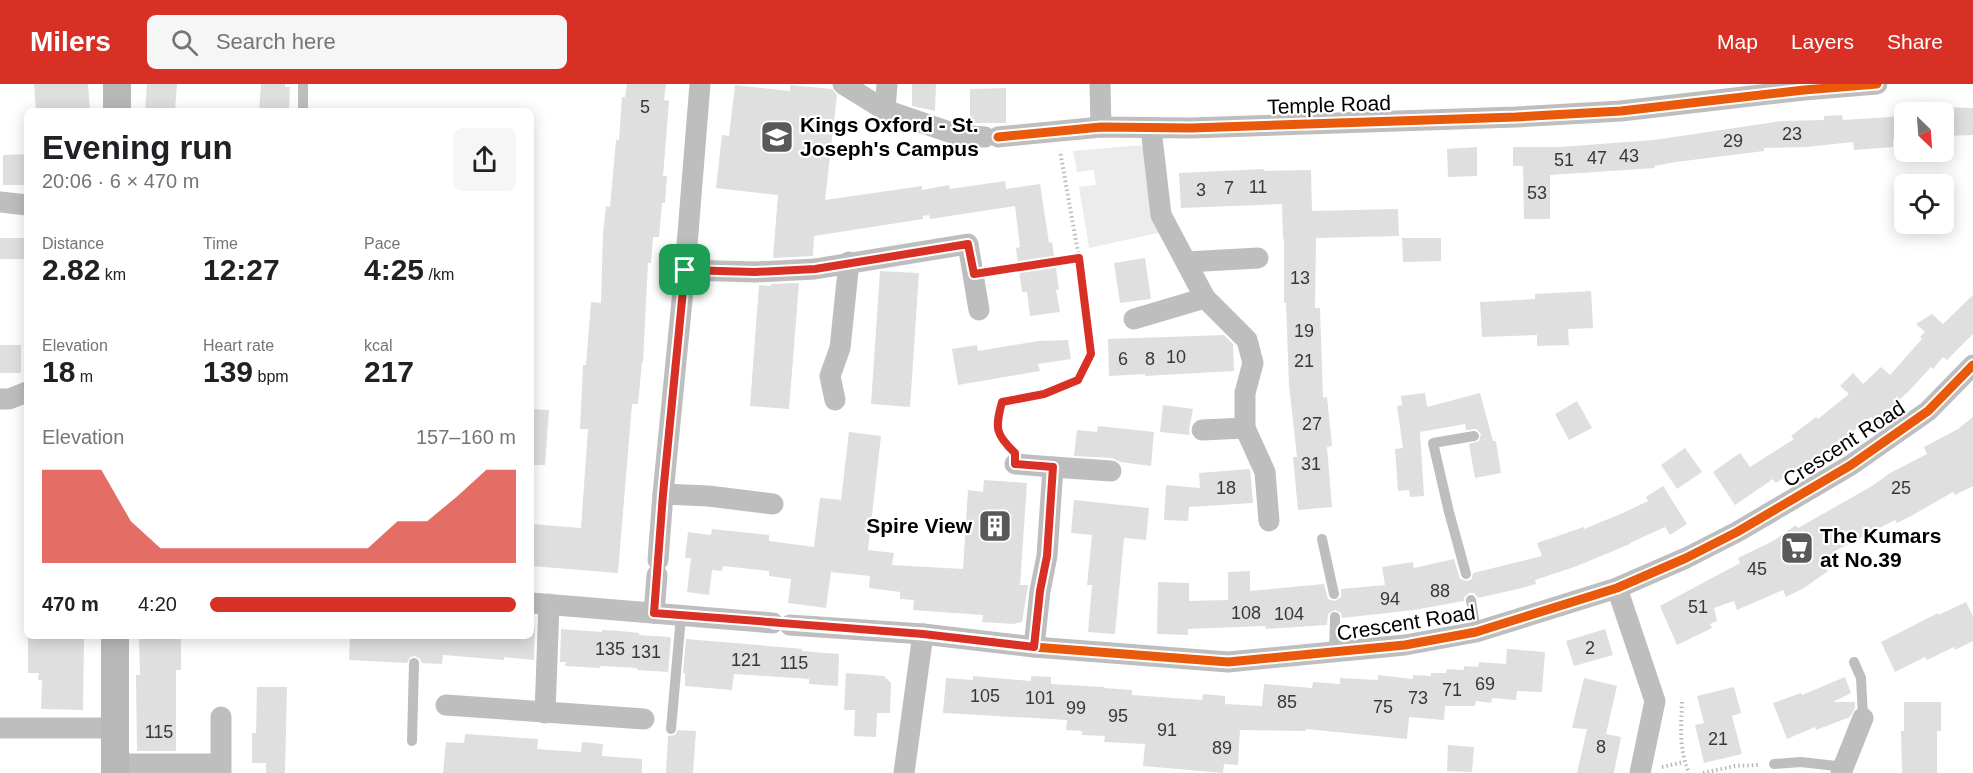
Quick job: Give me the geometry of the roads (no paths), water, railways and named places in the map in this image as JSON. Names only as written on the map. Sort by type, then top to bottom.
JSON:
[{"type":"main road","points":[[117,84],[117,108]]},
{"type":"main road","points":[[115,639],[115,769]]},
{"type":"street","points":[[654,613],[700,84]]},
{"type":"street","name":"Temple Road","points":[[843,84],[885,110],[958,135],[992,137],[1056,133],[1101,127],[1151,129],[1516,117],[1621,111],[1877,84]]},
{"type":"street","points":[[885,110],[887,84]]},
{"type":"street","points":[[1100,84],[1101,127]]},
{"type":"street","points":[[1151,129],[1161,215],[1205,298],[1247,340],[1253,363],[1245,393],[1245,428],[1265,472],[1269,521]]},
{"type":"street","points":[[0,202],[24,205]]},
{"type":"street","points":[[685,270],[815,269],[968,244],[979,310]]},
{"type":"street","points":[[1187,262],[1258,258]]},
{"type":"street","points":[[835,400],[830,376],[840,348],[849,262]]},
{"type":"street","points":[[1134,319],[1205,298]]},
{"type":"street","name":"Crescent Road","points":[[540,604],[923,634],[1034,647],[1228,662],[1406,645],[1476,632],[1617,588],[1686,558],[1737,532],[1851,465],[1928,411],[1973,365]]},
{"type":"street","points":[[0,399],[9,399],[24,393]]},
{"type":"street","points":[[1202,430],[1245,428]]},
{"type":"street","points":[[1015,464],[1110,471]]},
{"type":"street","points":[[1034,647],[1040,591],[1047,556],[1053,467]]},
{"type":"street","points":[[663,494],[708,496],[773,504]]},
{"type":"street","points":[[1617,588],[1655,701],[1640,773]]},
{"type":"street","points":[[540,604],[544,712]]},
{"type":"street","points":[[904,773],[923,634]]},
{"type":"street","points":[[446,705],[644,719]]},
{"type":"street","points":[[115,769],[220,768],[221,717]]},
{"type":"street","points":[[1843,770],[1863,718]]},
{"type":"street","points":[[0,728],[114,728]]},
{"type":"lane","points":[[303,84],[303,108]]},
{"type":"lane","points":[[1466,574],[1433,443],[1474,436]]},
{"type":"lane","points":[[1322,539],[1334,594]]},
{"type":"lane","points":[[1471,600],[1476,632]]},
{"type":"lane","points":[[671,729],[681,616]]},
{"type":"lane","points":[[1334,653],[1335,617]]},
{"type":"lane","points":[[1854,662],[1861,678],[1863,718]]},
{"type":"lane","points":[[412,741],[414,663]]},
{"type":"lane","points":[[1774,764],[1801,762],[1843,770]]},
{"type":"place","name":"Kings Oxford - St. Joseph's Campus","points":[[777,137]]},
{"type":"place","name":"Spire View","points":[[995,526]]},
{"type":"place","name":"The Kumars at No.39","points":[[1797,548]]}]
